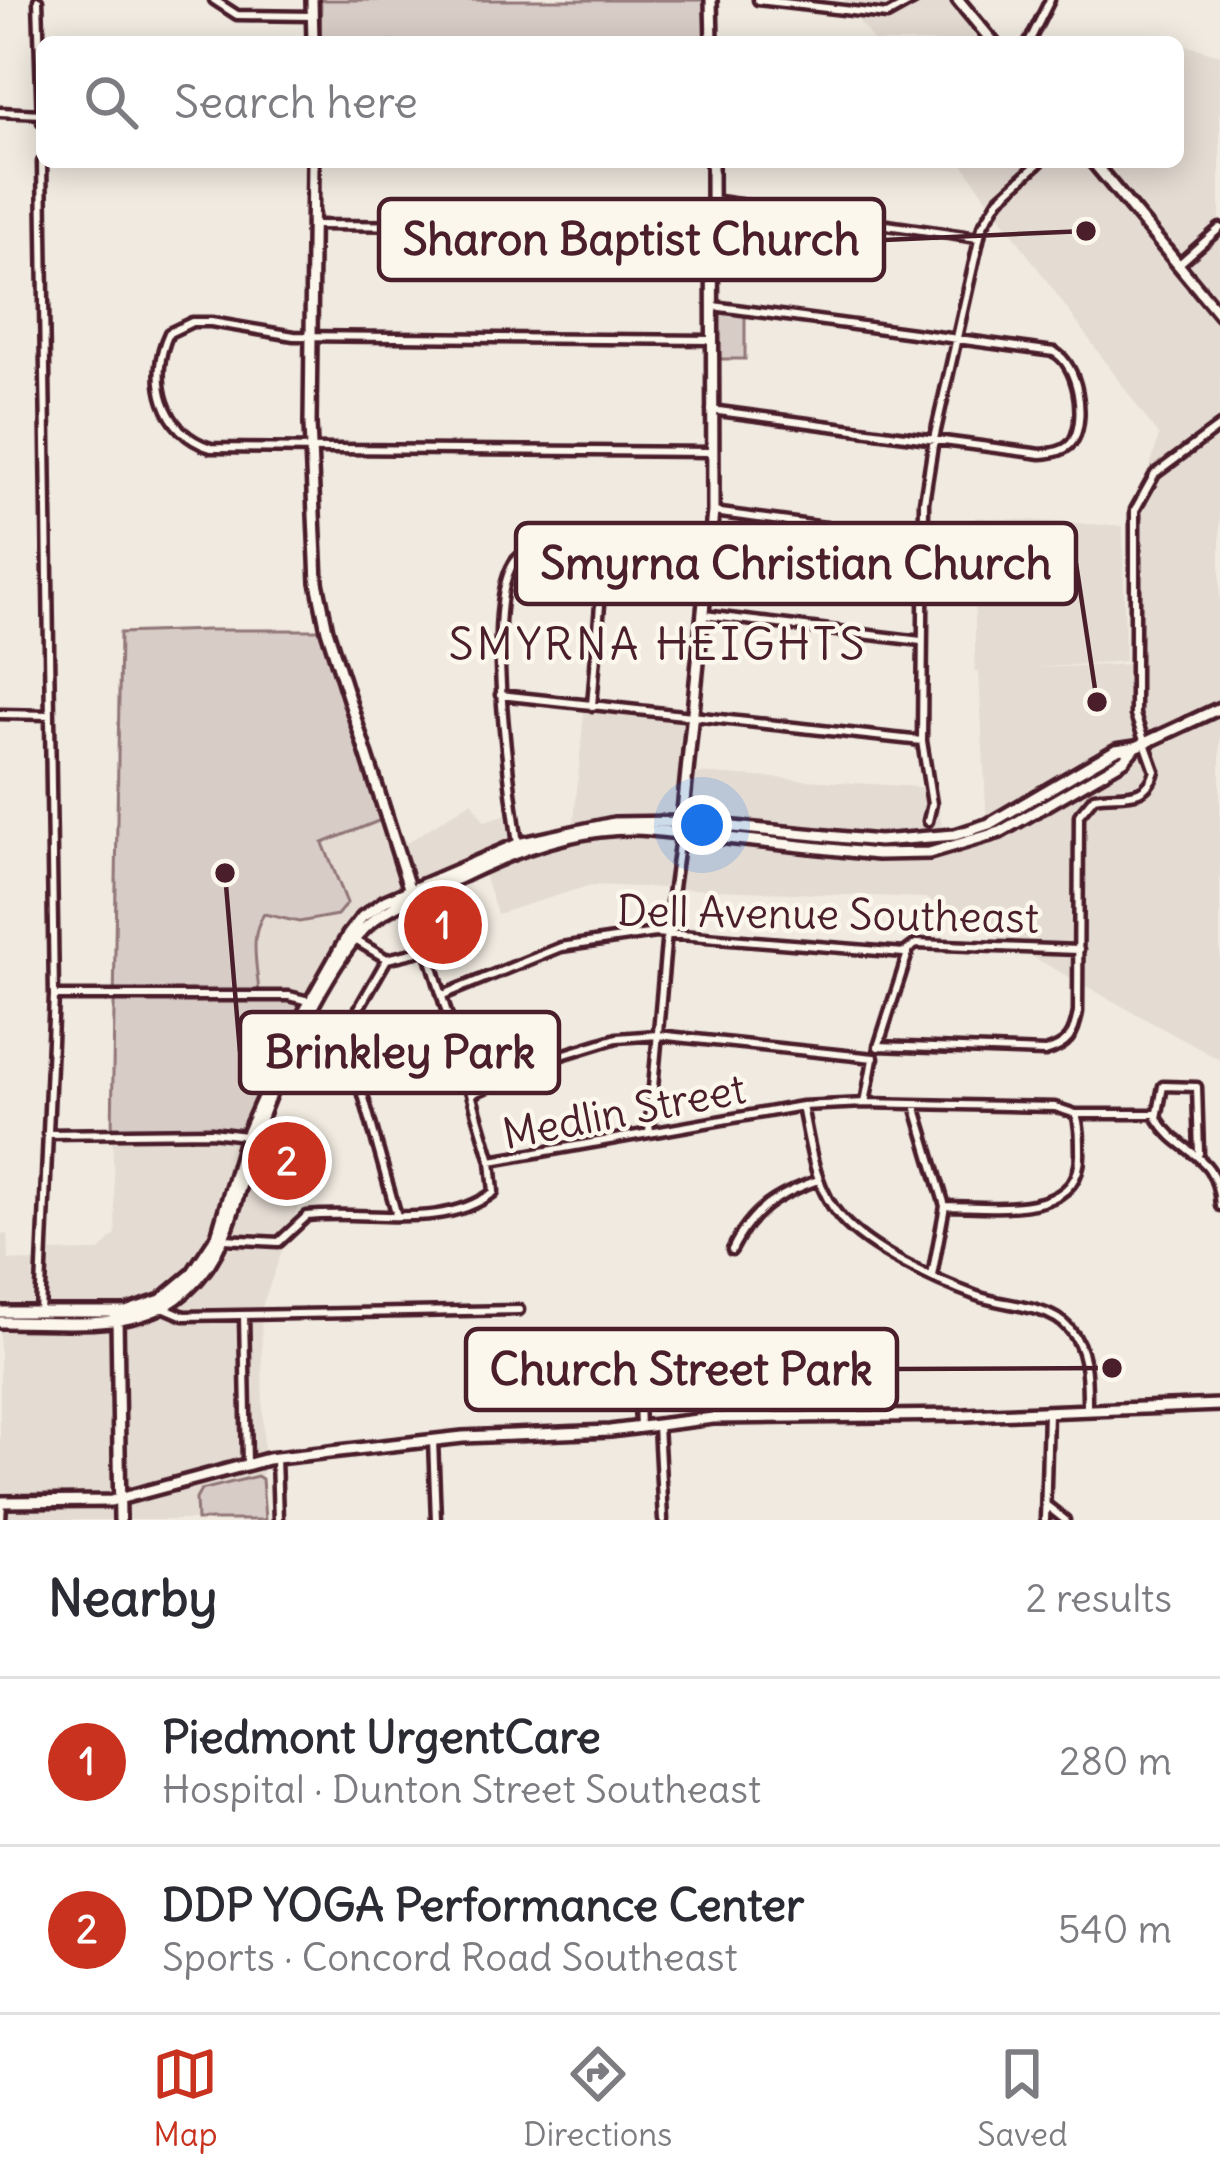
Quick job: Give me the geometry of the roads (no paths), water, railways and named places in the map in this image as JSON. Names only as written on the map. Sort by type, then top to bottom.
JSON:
[{"type":"street","points":[[38,0],[39,36]]},
{"type":"street","points":[[214,0],[237,15],[313,16]]},
{"type":"street","points":[[311,0],[314,36]]},
{"type":"street","points":[[711,0],[712,36]]},
{"type":"street","points":[[758,0],[887,15],[914,0]]},
{"type":"street","points":[[958,0],[988,36]]},
{"type":"street","points":[[1032,36],[1050,0]]},
{"type":"street","points":[[0,112],[36,117]]},
{"type":"street","points":[[40,1313],[54,996],[43,168]]},
{"type":"street","points":[[313,168],[311,448],[314,553],[323,614],[491,1160]]},
{"type":"street","points":[[649,1132],[713,512],[712,168]]},
{"type":"street","points":[[928,820],[932,804],[922,741],[921,641],[925,489],[978,238],[999,199],[1033,168]]},
{"type":"street","points":[[1099,168],[1220,315]]},
{"type":"street","points":[[711,200],[978,238]]},
{"type":"street","points":[[312,225],[710,228]]},
{"type":"street","points":[[1178,265],[1220,228]]},
{"type":"street","points":[[711,306],[1054,352],[1067,360],[1075,379],[1077,430],[1067,447],[1049,454],[711,410]]},
{"type":"street","points":[[711,340],[311,336],[192,322],[169,333],[162,360],[166,411],[183,436],[211,448],[712,452]]},
{"type":"street","points":[[878,1046],[1045,1052],[1066,1044],[1076,1026],[1079,815],[1094,797],[1139,794],[1150,785],[1155,766],[1140,745],[1134,705],[1135,510],[1154,474],[1220,426]]},
{"type":"street","points":[[713,512],[922,540]]},
{"type":"street","points":[[518,844],[500,695],[508,567],[526,554],[586,556],[601,562],[604,573],[592,706]]},
{"type":"street","points":[[703,615],[921,641]]},
{"type":"street","points":[[500,695],[922,741]]},
{"type":"street","points":[[0,1322],[117,1317],[163,1306],[193,1283],[224,1239],[260,1119],[297,1040],[355,940],[411,895],[518,844],[594,826],[879,841],[939,838],[988,824],[1117,750],[1140,745],[1220,708]]},
{"type":"street","points":[[0,714],[50,715]]},
{"type":"street","points":[[0,1312],[117,1317],[161,1300],[202,1262],[217,1236],[246,1136],[277,1062],[354,926],[374,908],[543,844],[627,829],[682,828]]},
{"type":"street","name":"Dell Avenue Southeast","points":[[442,995],[561,946],[667,932],[908,953],[916,944],[1079,950]]},
{"type":"street","points":[[355,940],[387,959],[429,949]]},
{"type":"street","points":[[865,1103],[874,1058],[908,953]]},
{"type":"street","points":[[331,1057],[387,959]]},
{"type":"street","points":[[54,996],[289,996],[309,1001]]},
{"type":"street","points":[[472,1094],[552,1058],[617,1038],[658,1035],[874,1058]]},
{"type":"street","points":[[297,1040],[367,1077],[464,1070]]},
{"type":"street","points":[[367,1077],[362,1091],[397,1216]]},
{"type":"street","points":[[1199,1153],[1197,1087],[1163,1086],[1156,1114],[1170,1135],[1199,1153],[1219,1185],[1220,1206]]},
{"type":"street","points":[[915,1105],[945,1206],[932,1276]]},
{"type":"street","points":[[802,1106],[818,1180],[839,1216],[853,1230],[932,1276],[980,1297],[1051,1314],[1064,1324],[1082,1353],[1087,1411]]},
{"type":"street","name":"Medlin Street","points":[[224,1239],[274,1244],[312,1215],[450,1211],[489,1196],[496,1185],[491,1160],[802,1106],[1054,1107],[1076,1114],[1156,1114]]},
{"type":"street","points":[[945,1206],[1023,1205],[1063,1195],[1081,1171],[1076,1114]]},
{"type":"street","points":[[47,1134],[211,1132],[246,1136]]},
{"type":"street","points":[[732,1250],[766,1203],[818,1180]]},
{"type":"street","points":[[163,1306],[176,1315],[519,1310]]},
{"type":"street","points":[[244,1315],[248,1464]]},
{"type":"street","points":[[117,1317],[121,1520]]},
{"type":"street","points":[[627,1357],[638,1372],[640,1428]]},
{"type":"street","points":[[713,1362],[807,1364],[839,1390],[846,1417]]},
{"type":"street","points":[[1,1520],[1,1502],[120,1499],[276,1458],[433,1440],[640,1428],[713,1418],[1220,1405]]},
{"type":"street","points":[[1046,1520],[1048,1412]]},
{"type":"street","points":[[658,1425],[663,1520]]},
{"type":"street","points":[[433,1440],[436,1520]]},
{"type":"street","points":[[276,1458],[278,1520]]},
{"type":"street","points":[[1046,1505],[1065,1520]]},
{"type":"place","name":"Sharon Baptist Church","points":[[1086,231]]},
{"type":"place","name":"Smyrna Christian Church","points":[[1097,702]]},
{"type":"place","name":"Brinkley Park","points":[[225,873]]},
{"type":"place","name":"Piedmont UrgentCare","points":[[443,925]]},
{"type":"place","name":"DDP YOGA Performance Center","points":[[287,1161]]},
{"type":"place","name":"Church Street Park","points":[[1112,1368]]},
{"type":"district","name":"SMYRNA HEIGHTS","points":[[658,644]]}]
